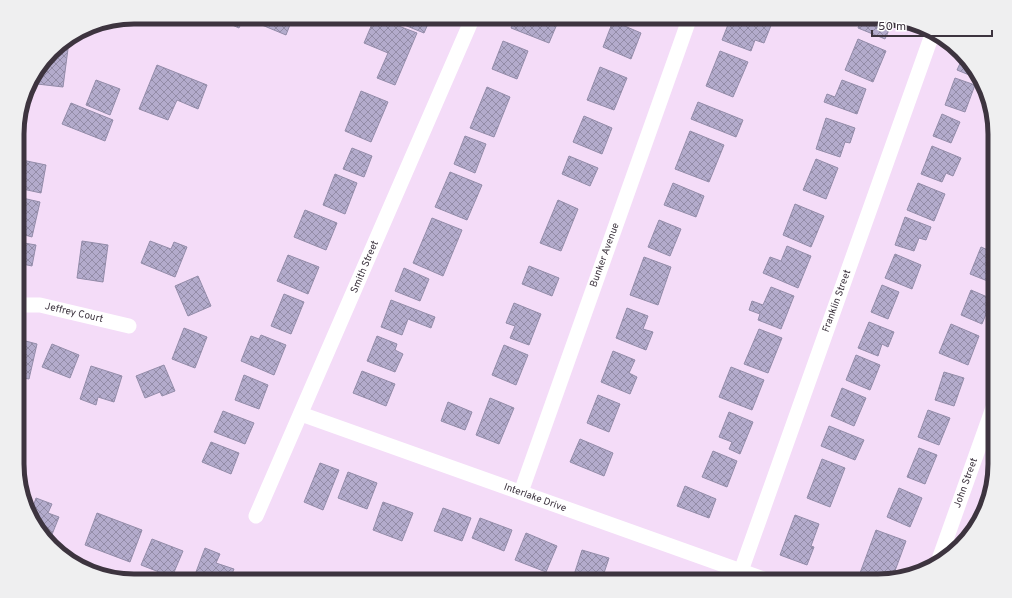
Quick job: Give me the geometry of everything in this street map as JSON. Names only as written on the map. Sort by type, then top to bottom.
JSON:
[{"type":"street","name":"Smith Street","points":[[256,516],[470,24]]},
{"type":"street","name":"Bunker Avenue","points":[[521,492],[688,24]]},
{"type":"street","name":"Franklin Street","points":[[740,571],[931,38]]},
{"type":"street","name":"Jeffrey Court","points":[[24,305],[40,305],[129,326]]},
{"type":"street","name":"Interlake Drive","points":[[301,414],[749,574]]},
{"type":"street","name":"John Street","points":[[941,554],[988,422]]},
{"type":"building","points":[[230,24],[241,24],[239,28]]},
{"type":"building","points":[[259,24],[290,24],[286,35]]},
{"type":"building","points":[[372,24],[393,24],[417,33],[395,85],[377,78],[388,53],[364,43]]},
{"type":"building","points":[[402,24],[428,24],[424,33]]},
{"type":"building","points":[[513,24],[557,24],[549,43],[511,28]]},
{"type":"building","points":[[612,24],[620,24],[641,33],[631,59],[603,47]]},
{"type":"building","points":[[728,24],[772,24],[764,43],[755,40],[751,51],[722,40]]},
{"type":"building","points":[[859,24],[891,25],[885,39],[858,28]]},
{"type":"building","points":[[858,39],[886,51],[873,82],[845,70]]},
{"type":"building","points":[[503,41],[528,51],[517,79],[492,69]]},
{"type":"building","points":[[65,48],[68,49],[63,87],[37,84],[51,61],[61,51]]},
{"type":"building","points":[[720,51],[748,62],[733,97],[706,86]]},
{"type":"building","points":[[961,61],[971,76],[957,70]]},
{"type":"building","points":[[157,65],[207,85],[198,109],[177,100],[168,120],[139,109]]},
{"type":"building","points":[[600,67],[627,78],[614,110],[587,100]]},
{"type":"building","points":[[955,78],[975,85],[965,112],[945,105]]},
{"type":"building","points":[[96,80],[120,89],[110,115],[86,105]]},
{"type":"building","points":[[842,80],[866,89],[857,114],[824,102],[827,94],[835,97]]},
{"type":"building","points":[[487,87],[510,97],[494,137],[470,128]]},
{"type":"building","points":[[361,91],[388,102],[371,142],[345,131]]},
{"type":"building","points":[[698,102],[743,120],[736,137],[691,119]]},
{"type":"building","points":[[71,103],[113,120],[105,141],[62,124]]},
{"type":"building","points":[[942,114],[960,122],[951,143],[933,136]]},
{"type":"building","points":[[584,116],[612,128],[602,154],[573,142]]},
{"type":"building","points":[[826,118],[855,128],[850,143],[845,142],[840,157],[816,149]]},
{"type":"building","points":[[690,131],[724,145],[709,182],[675,169]]},
{"type":"building","points":[[465,136],[486,144],[475,173],[454,164]]},
{"type":"building","points":[[932,146],[961,158],[953,176],[946,173],[942,182],[921,174]]},
{"type":"building","points":[[352,148],[372,156],[364,177],[343,169]]},
{"type":"building","points":[[569,156],[598,168],[590,186],[562,174]]},
{"type":"building","points":[[816,159],[838,168],[826,199],[803,190]]},
{"type":"building","points":[[24,160],[46,165],[41,193],[24,189]]},
{"type":"building","points":[[450,172],[482,185],[467,220],[435,207]]},
{"type":"building","points":[[335,174],[357,183],[345,214],[323,205]]},
{"type":"building","points":[[673,183],[704,196],[696,217],[664,205]]},
{"type":"building","points":[[918,183],[945,194],[934,221],[907,210]]},
{"type":"building","points":[[24,198],[40,202],[32,237],[24,235]]},
{"type":"building","points":[[558,200],[578,209],[561,251],[540,243]]},
{"type":"building","points":[[795,204],[824,216],[811,247],[783,235]]},
{"type":"building","points":[[305,210],[337,223],[326,250],[294,237]]},
{"type":"building","points":[[905,217],[931,227],[926,240],[919,238],[914,251],[895,245]]},
{"type":"building","points":[[432,218],[462,230],[443,276],[413,263]]},
{"type":"building","points":[[659,220],[681,229],[670,256],[648,247]]},
{"type":"building","points":[[82,241],[108,245],[103,282],[77,278]]},
{"type":"building","points":[[150,241],[171,249],[174,242],[187,247],[175,277],[141,263]]},
{"type":"building","points":[[24,243],[36,245],[32,266],[24,264]]},
{"type":"building","points":[[787,246],[811,256],[798,288],[763,273],[770,257],[781,261]]},
{"type":"building","points":[[981,247],[988,250],[988,281],[970,274]]},
{"type":"building","points":[[895,254],[921,265],[912,289],[885,278]]},
{"type":"building","points":[[288,255],[319,267],[308,294],[277,281]]},
{"type":"building","points":[[644,257],[671,267],[658,305],[630,295]]},
{"type":"building","points":[[529,266],[559,278],[552,296],[522,284]]},
{"type":"building","points":[[404,268],[429,279],[420,301],[395,291]]},
{"type":"building","points":[[198,276],[211,306],[188,316],[175,286]]},
{"type":"building","points":[[882,285],[899,292],[888,319],[871,312]]},
{"type":"building","points":[[771,287],[794,296],[781,329],[758,320],[760,314],[749,310],[752,301],[763,305]]},
{"type":"building","points":[[971,290],[988,297],[988,309],[982,324],[961,315]]},
{"type":"building","points":[[284,294],[304,302],[291,334],[271,326]]},
{"type":"building","points":[[391,300],[435,317],[431,328],[408,319],[402,335],[381,327]]},
{"type":"building","points":[[514,303],[541,314],[529,345],[510,338],[515,326],[506,323]]},
{"type":"building","points":[[627,308],[648,316],[643,329],[653,332],[646,350],[616,338]]},
{"type":"building","points":[[869,322],[894,332],[888,347],[882,344],[878,356],[858,348]]},
{"type":"building","points":[[951,324],[979,336],[968,365],[939,353]]},
{"type":"building","points":[[184,328],[207,337],[195,368],[172,359]]},
{"type":"building","points":[[759,329],[782,338],[768,373],[744,364]]},
{"type":"building","points":[[261,335],[286,345],[274,375],[241,361],[251,336],[259,339]]},
{"type":"building","points":[[377,336],[397,344],[395,350],[403,354],[395,372],[367,361]]},
{"type":"building","points":[[24,341],[37,344],[29,379],[24,378]]},
{"type":"building","points":[[52,344],[79,355],[70,378],[42,367]]},
{"type":"building","points":[[504,345],[528,355],[516,385],[492,375]]},
{"type":"building","points":[[613,351],[635,360],[629,373],[637,377],[630,394],[601,382]]},
{"type":"building","points":[[856,355],[880,365],[870,390],[846,380]]},
{"type":"building","points":[[164,365],[175,391],[162,396],[160,392],[145,398],[136,376]]},
{"type":"building","points":[[91,366],[122,376],[114,402],[98,397],[96,405],[80,399]]},
{"type":"building","points":[[731,367],[764,380],[752,410],[719,397]]},
{"type":"building","points":[[362,371],[395,384],[386,406],[353,393]]},
{"type":"building","points":[[944,372],[964,378],[954,406],[935,400]]},
{"type":"building","points":[[244,375],[268,385],[259,409],[235,400]]},
{"type":"building","points":[[842,388],[866,398],[854,426],[831,416]]},
{"type":"building","points":[[598,395],[620,404],[609,432],[587,423]]},
{"type":"building","points":[[490,398],[514,408],[499,444],[476,435]]},
{"type":"building","points":[[448,402],[472,412],[465,430],[441,421]]},
{"type":"building","points":[[928,410],[950,418],[939,445],[918,437]]},
{"type":"building","points":[[223,411],[254,423],[245,444],[214,432]]},
{"type":"building","points":[[729,412],[753,422],[740,454],[729,449],[732,442],[719,437]]},
{"type":"building","points":[[829,426],[864,440],[855,460],[821,446]]},
{"type":"building","points":[[580,439],[613,453],[604,476],[570,462]]},
{"type":"building","points":[[211,442],[239,453],[231,474],[202,462]]},
{"type":"building","points":[[919,448],[937,455],[925,484],[907,477]]},
{"type":"building","points":[[713,451],[737,461],[727,487],[702,477]]},
{"type":"building","points":[[822,459],[845,468],[830,507],[807,498]]},
{"type":"building","points":[[320,463],[339,470],[323,510],[304,502]]},
{"type":"building","points":[[348,472],[377,483],[367,509],[338,498]]},
{"type":"building","points":[[685,486],[716,499],[709,518],[677,506]]},
{"type":"building","points":[[899,488],[922,498],[910,527],[887,517]]},
{"type":"building","points":[[36,498],[52,504],[48,513],[59,517],[51,537],[35,513],[33,508]]},
{"type":"building","points":[[383,502],[413,513],[402,541],[373,530]]},
{"type":"building","points":[[443,508],[471,518],[462,541],[434,531]]},
{"type":"building","points":[[97,513],[142,530],[130,562],[85,545]]},
{"type":"building","points":[[795,515],[819,524],[811,546],[814,547],[807,565],[780,555]]},
{"type":"building","points":[[480,518],[512,530],[504,551],[472,538]]},
{"type":"building","points":[[876,530],[906,541],[894,573],[885,574],[860,573]]},
{"type":"building","points":[[526,533],[557,546],[546,572],[515,560]]},
{"type":"building","points":[[152,539],[183,551],[173,574],[164,574],[141,565]]},
{"type":"building","points":[[205,548],[220,554],[216,563],[234,569],[232,574],[195,574]]},
{"type":"building","points":[[582,550],[609,558],[604,574],[574,574]]}]
